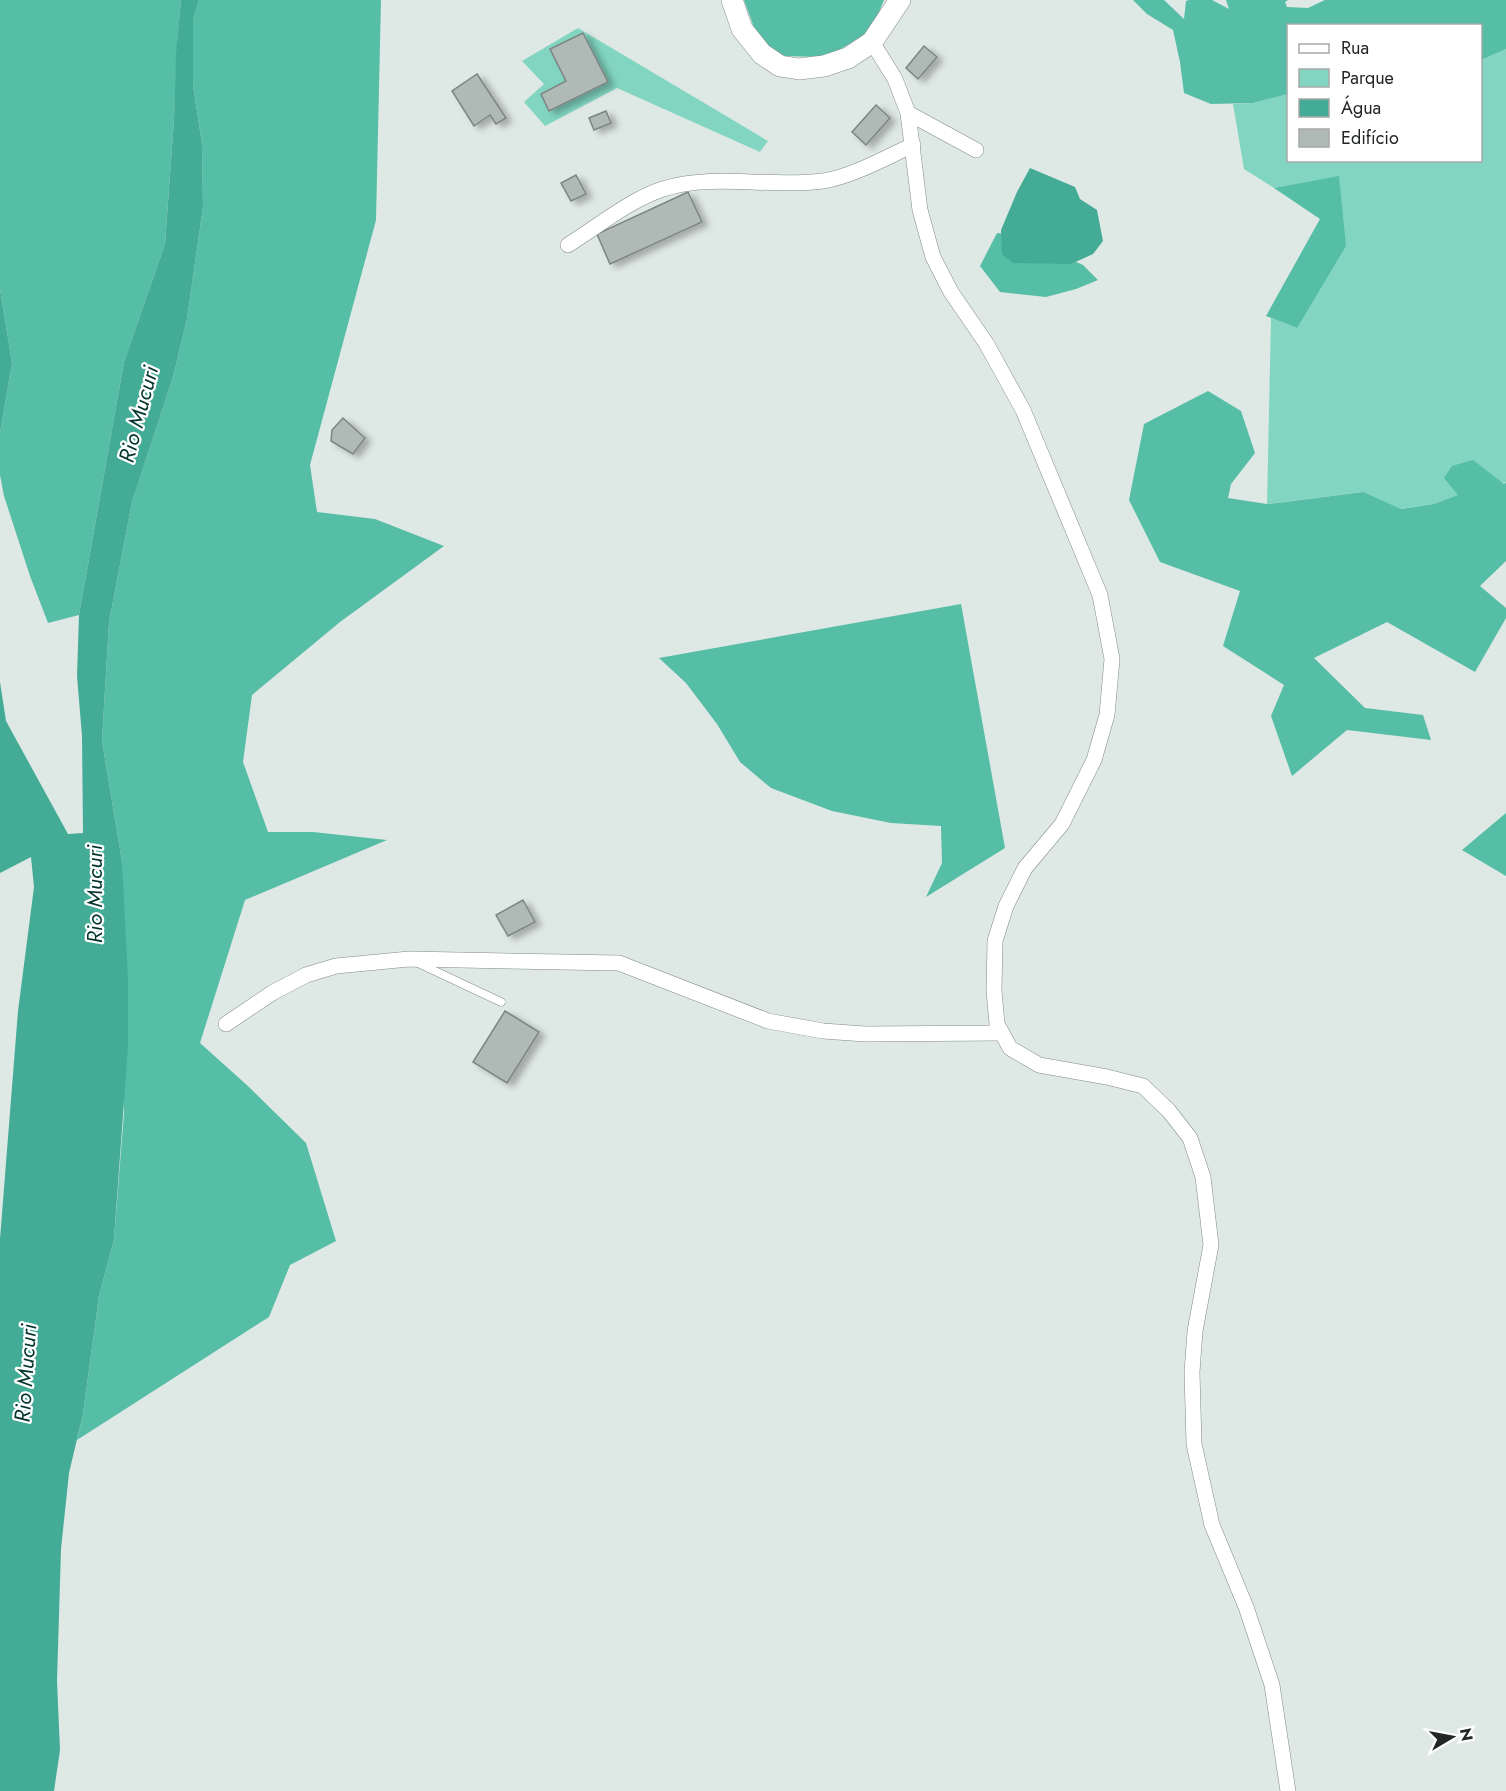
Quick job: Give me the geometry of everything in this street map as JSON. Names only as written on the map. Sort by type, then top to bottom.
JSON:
[{"type":"main road","points":[[732,0],[742,29],[762,54],[780,66],[799,69],[824,66],[849,58],[872,42],[900,0]]},
{"type":"street","points":[[872,42],[895,79],[908,113],[920,210],[933,257],[951,292],[986,343],[1023,410],[1100,595],[1112,659],[1107,715],[1094,760],[1062,824],[1025,868],[1006,906],[995,941],[994,991],[997,1024],[1010,1048],[1038,1065],[1143,1086],[1169,1111],[1190,1138],[1203,1177],[1211,1245],[1195,1331],[1192,1372],[1194,1444],[1212,1526],[1246,1607],[1272,1685],[1288,1791]]},
{"type":"street","points":[[908,113],[976,150]]},
{"type":"street","points":[[568,245],[632,204],[662,190],[698,183],[737,181],[777,183],[825,180],[861,168],[913,145]]},
{"type":"street","points":[[226,1024],[272,993],[306,975],[336,966],[409,959],[619,963],[768,1021],[824,1031],[865,1034],[1002,1033]]},
{"type":"lane","points":[[409,959],[501,1002]]},
{"type":"green space","points":[[578,28],[768,141],[760,152],[617,88],[545,126],[524,102],[544,84],[522,61]]},
{"type":"green space","points":[[1506,49],[1506,482],[1434,504],[1400,509],[1362,492],[1267,504],[1271,318],[1297,328],[1339,177],[1274,188],[1244,169],[1233,104],[1253,103],[1287,94],[1287,162],[1482,162],[1482,60]]},
{"type":"shaded area","points":[[0,0],[181,0],[165,244],[124,362],[79,615],[48,623],[4,496],[0,475],[0,433],[12,363],[0,289]]},
{"type":"shaded area","points":[[199,0],[381,0],[376,220],[310,465],[317,512],[375,519],[444,546],[340,622],[252,695],[243,762],[268,832],[313,832],[387,840],[245,900],[200,1043],[306,1143],[336,1241],[290,1265],[269,1317],[77,1440],[83,1414],[99,1296],[114,1239],[124,1113],[122,862],[102,741],[109,622],[132,502],[173,377],[187,319],[203,207],[202,144],[193,85],[193,20]]},
{"type":"shaded area","points":[[744,0],[884,0],[871,31],[827,57],[779,56],[756,33]]},
{"type":"shaded area","points":[[1133,0],[1164,0],[1184,19],[1186,1],[1189,0],[1212,0],[1229,9],[1226,0],[1288,0],[1285,2],[1287,7],[1308,8],[1325,0],[1506,0],[1506,49],[1482,60],[1482,24],[1287,24],[1287,94],[1253,103],[1211,104],[1184,93],[1173,30],[1147,14]]},
{"type":"shaded area","points":[[1339,176],[1346,246],[1297,328],[1266,316],[1320,219],[1274,188]]},
{"type":"shaded area","points":[[997,233],[1041,238],[1063,256],[1083,265],[1098,280],[1046,297],[1000,292],[980,266]]},
{"type":"shaded area","points":[[1208,391],[1241,411],[1255,453],[1231,484],[1228,498],[1267,504],[1363,492],[1401,509],[1434,504],[1458,495],[1444,478],[1452,466],[1473,460],[1504,484],[1506,482],[1506,561],[1480,586],[1506,608],[1506,618],[1475,672],[1387,622],[1314,658],[1365,708],[1423,715],[1431,740],[1347,730],[1292,776],[1271,716],[1284,685],[1223,646],[1240,591],[1160,562],[1129,500],[1144,424]]},
{"type":"shaded area","points":[[961,604],[1005,848],[926,897],[942,863],[941,826],[891,823],[832,811],[771,788],[740,762],[717,724],[686,683],[659,658]]},
{"type":"shaded area","points":[[1506,813],[1506,876],[1462,850]]},
{"type":"water","name":"Rio Mucuri","points":[[181,0],[199,0],[193,20],[193,85],[202,144],[203,207],[187,319],[173,377],[132,502],[109,622],[102,741],[122,862],[128,981],[128,1046],[114,1239],[99,1296],[83,1414],[69,1473],[61,1549],[57,1681],[60,1750],[54,1791],[0,1791],[0,1239],[18,1011],[34,887],[31,857],[0,873],[0,682],[6,721],[68,834],[83,833],[82,736],[77,676],[79,615],[124,362],[165,244]]},
{"type":"water","points":[[1030,168],[1075,187],[1080,199],[1097,210],[1103,241],[1093,254],[1071,264],[1013,263],[1002,254],[1001,230]]},
{"type":"water","points":[[0,289],[12,363],[0,433]]},
{"type":"building","points":[[583,33],[608,82],[549,111],[541,94],[566,81],[550,49]]},
{"type":"building","points":[[924,46],[937,57],[918,79],[906,68]]},
{"type":"building","points":[[477,74],[506,118],[496,124],[490,115],[474,126],[452,91]]},
{"type":"building","points":[[876,105],[890,118],[866,145],[852,132]]},
{"type":"building","points":[[606,111],[611,123],[594,130],[589,118]]},
{"type":"building","points":[[576,175],[586,194],[571,201],[561,183]]},
{"type":"building","points":[[688,192],[702,222],[610,264],[597,234]]},
{"type":"building","points":[[343,418],[365,438],[353,454],[331,441],[332,430]]},
{"type":"building","points":[[523,900],[535,922],[508,936],[496,915]]},
{"type":"building","points":[[505,1011],[539,1032],[507,1083],[473,1062]]}]
